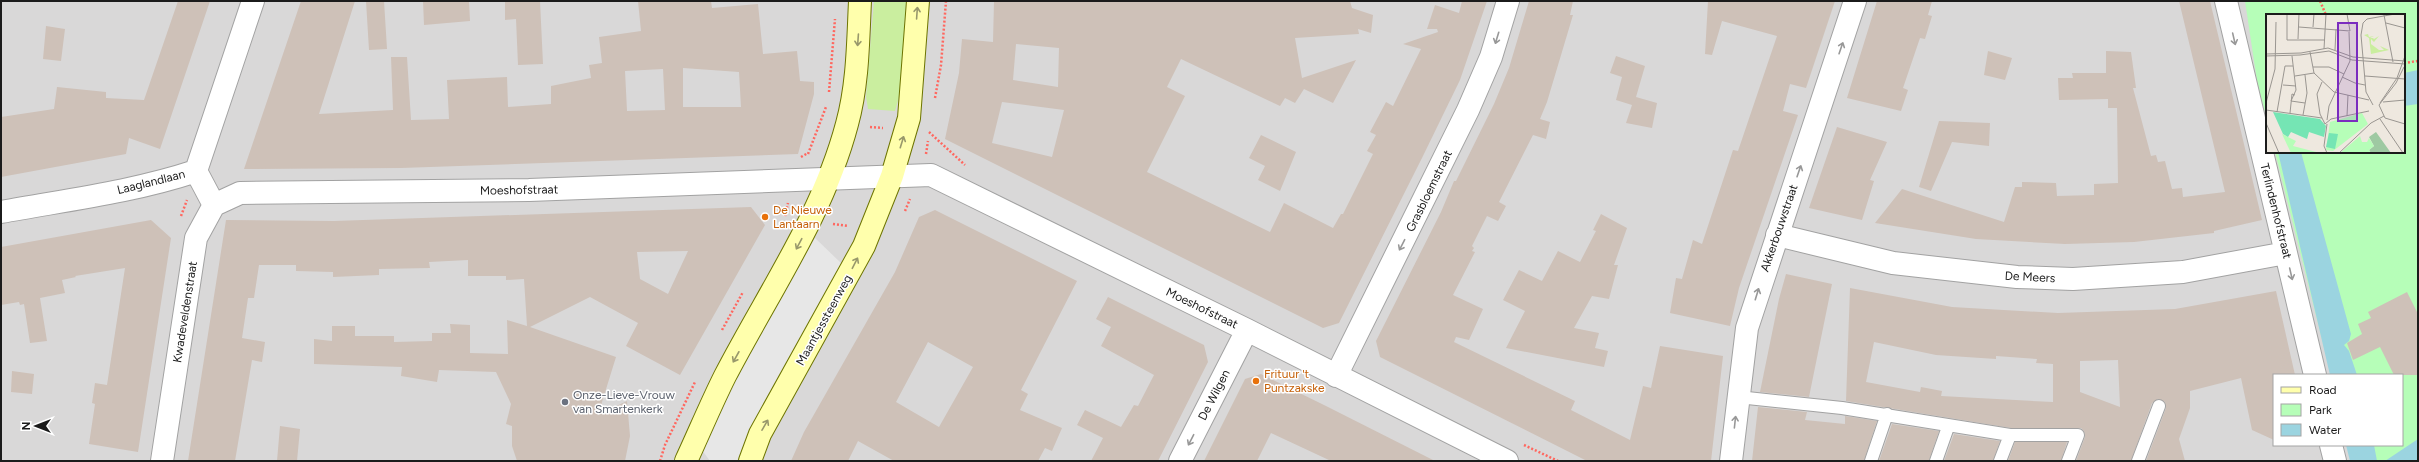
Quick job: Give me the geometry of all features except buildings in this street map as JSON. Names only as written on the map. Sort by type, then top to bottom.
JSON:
[{"type":"street","name":"Laaglandlaan","points":[[1,212],[123,191],[164,182],[196,171],[253,1]]},
{"type":"street","points":[[686,461],[726,376],[801,241],[828,180],[847,125],[852,104],[860,1]]},
{"type":"street","name":"Maantjessteenweg","points":[[750,461],[760,434],[864,246],[892,176],[910,118],[918,1]]},
{"type":"street","name":"Grasbloemstraat","points":[[1336,376],[1468,110],[1491,57],[1508,1]]},
{"type":"street","name":"Akkerbouwstraat","points":[[1731,461],[1747,328],[1855,1]]},
{"type":"street","name":"Terlindenhofstraat","points":[[2226,1],[2314,374]]},
{"type":"street","points":[[196,171],[214,205]]},
{"type":"street","name":"Moeshofstraat","points":[[892,176],[931,175],[1247,330],[1507,461]]},
{"type":"street","points":[[828,180],[892,176]]},
{"type":"street","name":"Moeshofstraat","points":[[214,205],[240,193],[521,190],[828,180]]},
{"type":"street","name":"Kwadeveldenstraat","points":[[162,461],[196,238],[214,205]]},
{"type":"street","name":"De Meers","points":[[1777,235],[1892,263],[2017,277],[2073,279],[2183,272],[2286,253]]},
{"type":"street","name":"De Wilgen","points":[[1180,461],[1247,330]]},
{"type":"street","points":[[2331,446],[2335,461]]},
{"type":"lane","points":[[1738,397],[1887,414],[1948,427],[2010,435],[2078,435],[2068,461]]},
{"type":"lane","points":[[2138,461],[2160,406]]},
{"type":"lane","points":[[1871,461],[1887,414]]},
{"type":"lane","points":[[1936,461],[1948,427]]},
{"type":"lane","points":[[2000,461],[2010,435]]},
{"type":"path","points":[[934,102],[941,65],[946,1]]},
{"type":"path","points":[[2320,1],[2326,14]]},
{"type":"path","points":[[828,98],[835,14]]},
{"type":"path","points":[[2405,63],[2418,61]]},
{"type":"path","points":[[783,220],[789,200],[799,181],[827,105]]},
{"type":"path","points":[[929,131],[930,124]]},
{"type":"path","points":[[719,335],[746,287]]},
{"type":"path","points":[[660,461],[665,445],[698,376]]},
{"type":"shaded area","points":[[1,1],[2418,1],[2418,461],[1,461]]},
{"type":"shaded area","points":[[815,238],[842,264],[754,422],[737,461],[710,461],[702,450],[727,396],[754,341]]},
{"type":"green space","points":[[874,1],[906,1],[900,94],[895,111],[868,109],[866,97]]},
{"type":"green space","points":[[2245,1],[2418,1],[2418,461],[2352,461],[2348,446],[2403,446],[2403,374],[2331,374],[2275,153],[2405,153],[2405,14],[2266,14],[2266,116],[2257,81]]},
{"type":"water","points":[[2418,70],[2418,104],[2405,106],[2405,73]]},
{"type":"water","points":[[2278,153],[2301,153],[2351,334],[2349,341],[2344,345],[2349,351],[2357,374],[2330,374]]},
{"type":"water","points":[[2418,439],[2418,461],[2385,461]]},
{"type":"water","points":[[2346,446],[2374,446],[2377,461],[2350,461]]},
{"type":"place","name":"De Nieuwe Lantaarn","points":[[765,217]]},
{"type":"place","name":"Frituur 't Puntzakske","points":[[1256,381]]},
{"type":"place","name":"Onze-Lieve-Vrouw van Smartenkerk","points":[[565,402]]}]
